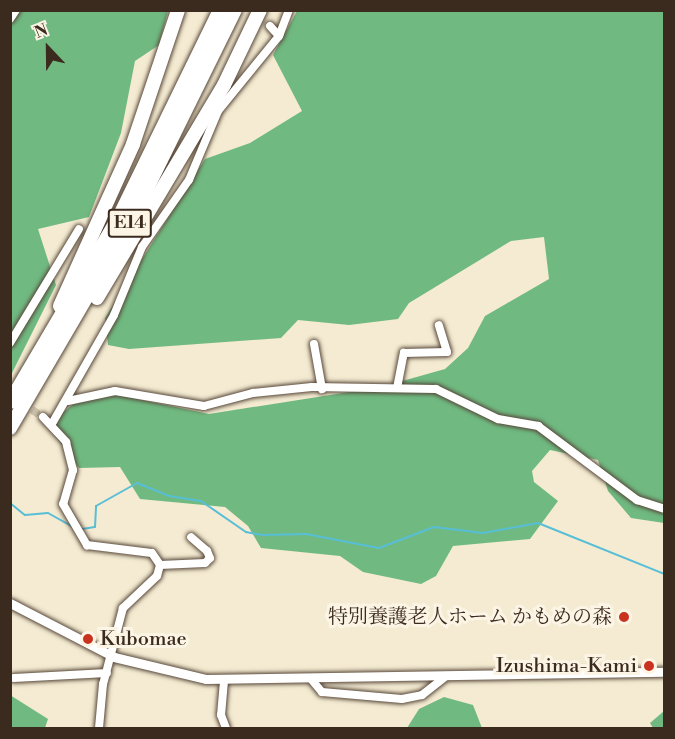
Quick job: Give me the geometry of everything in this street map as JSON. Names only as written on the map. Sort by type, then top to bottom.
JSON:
[{"type":"highway","points":[[133,144],[178,10]]},
{"type":"highway","points":[[44,361],[188,10]]},
{"type":"highway","name":"E14","points":[[10,428],[119,217],[220,10]]},
{"type":"highway","name":"E14","points":[[10,402],[44,361],[168,152],[235,10]]},
{"type":"highway","points":[[44,361],[114,276],[260,10]]},
{"type":"highway","points":[[245,41],[269,10]]},
{"type":"street","points":[[10,19],[16,10]]},
{"type":"street","points":[[53,422],[68,401],[142,247],[189,180],[218,111],[279,36],[289,10]]},
{"type":"street","points":[[270,26],[279,36]]},
{"type":"street","points":[[10,343],[79,229]]},
{"type":"street","points":[[397,388],[404,353],[447,352],[439,325]]},
{"type":"street","points":[[314,344],[322,389]]},
{"type":"street","points":[[68,401],[115,391],[204,406],[253,393],[322,389],[444,390],[498,419],[538,426],[637,500],[664,509]]},
{"type":"street","points":[[43,417],[53,422],[66,442],[73,470],[63,504],[93,550],[152,553],[160,565],[157,576],[123,608],[114,657],[107,673],[99,729]]},
{"type":"street","points":[[160,565],[205,563],[210,558],[207,551],[191,537]]},
{"type":"street","points":[[10,603],[114,657],[175,675],[224,681],[664,672]]},
{"type":"street","points":[[14,678],[107,673]]},
{"type":"street","points":[[311,679],[322,692],[402,699],[422,695],[446,676]]},
{"type":"street","points":[[224,681],[221,715],[226,729]]},
{"type":"green space","points":[[11,11],[168,11],[159,45],[135,61],[121,133],[89,217],[38,229],[56,285],[11,375]]},
{"type":"green space","points":[[297,11],[664,11],[664,523],[631,518],[608,491],[598,460],[550,450],[532,471],[534,482],[558,501],[530,539],[453,546],[436,576],[421,584],[363,572],[340,556],[261,548],[248,526],[225,507],[140,499],[120,467],[79,468],[47,425],[76,402],[118,395],[209,414],[381,387],[445,369],[468,348],[485,316],[549,279],[544,237],[511,241],[409,303],[398,319],[349,325],[298,320],[281,338],[129,349],[108,345],[105,318],[205,159],[250,143],[302,111],[273,55]]},
{"type":"green space","points":[[10,695],[48,719],[45,728],[11,728]]},
{"type":"green space","points":[[444,697],[473,705],[482,728],[407,728],[419,709]]},
{"type":"green space","points":[[664,711],[664,728],[653,728],[650,723]]},
{"type":"waterway","points":[[82,529],[95,527],[96,506],[137,483],[169,496],[201,501],[246,532],[262,535],[306,534],[379,548],[434,527],[483,533],[538,523],[664,574]]},
{"type":"waterway","points":[[10,503],[25,515],[48,513],[73,527]]},
{"type":"tunnel","points":[[22,403],[43,417]]},
{"type":"place","name":"特別養護老人ホーム かもめの森","points":[[624,617]]},
{"type":"place","name":"Kubomae","points":[[88,639]]},
{"type":"place","name":"Izushima-Kami","points":[[649,666]]}]
